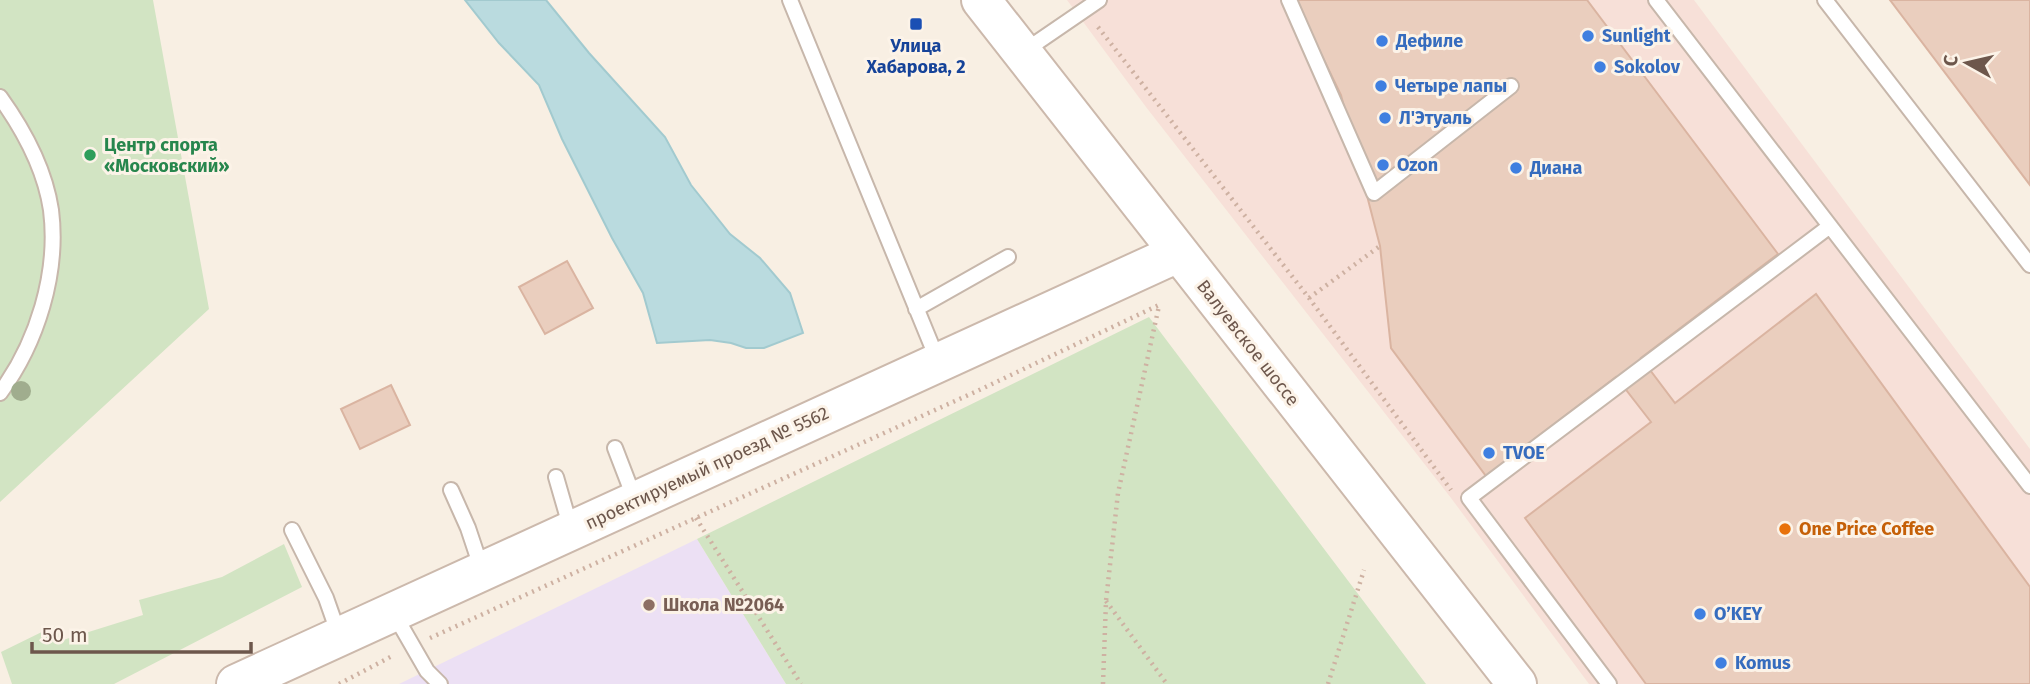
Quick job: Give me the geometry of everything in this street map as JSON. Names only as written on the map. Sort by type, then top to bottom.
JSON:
[{"type":"street","name":"Валуевское шоссе","points":[[981,0],[1517,684]]},
{"type":"street","name":"проектируемый проезд № 5562","points":[[236,684],[1178,253]]},
{"type":"lane","points":[[790,0],[939,363]]},
{"type":"lane","points":[[1023,52],[1099,0]]},
{"type":"lane","points":[[1289,0],[1374,193],[1511,86]]},
{"type":"lane","points":[[1656,0],[2030,486]]},
{"type":"lane","points":[[1825,0],[2030,265]]},
{"type":"lane","points":[[0,97],[24,136],[42,176],[51,210],[52,244],[47,292],[33,334],[12,377],[0,393]]},
{"type":"lane","points":[[1609,684],[1469,498],[1830,226]]},
{"type":"lane","points":[[916,309],[1008,257]]},
{"type":"lane","points":[[615,448],[636,501]]},
{"type":"lane","points":[[556,477],[572,530]]},
{"type":"lane","points":[[451,490],[483,571]]},
{"type":"lane","points":[[292,530],[326,598],[340,636]]},
{"type":"lane","points":[[393,612],[427,670],[440,684]]},
{"type":"path","points":[[1086,10],[1309,298],[1454,494]]},
{"type":"path","points":[[1309,298],[1380,246]]},
{"type":"path","points":[[339,684],[414,645],[975,392],[1159,305],[1118,493],[1106,601],[1103,684]]},
{"type":"path","points":[[696,518],[801,684]]},
{"type":"path","points":[[1328,684],[1364,570]]},
{"type":"path","points":[[1106,601],[1167,684]]},
{"type":"shaded area","points":[[1067,0],[1694,0],[2030,449],[2030,684],[1589,684],[1451,498],[1146,107]]},
{"type":"shaded area","name":"Школа №2064","points":[[697,539],[786,684],[399,684]]},
{"type":"green space","name":"Центр спорта «Московский»","points":[[0,0],[153,0],[209,309],[0,502]]},
{"type":"green space","points":[[1149,317],[1426,684],[786,684],[697,539]]},
{"type":"green space","points":[[284,544],[302,587],[114,684],[12,684],[1,652],[54,626],[63,640],[143,615],[139,600],[222,577]]},
{"type":"water","points":[[465,0],[546,0],[589,53],[665,137],[691,185],[730,234],[760,258],[790,293],[803,333],[764,348],[746,348],[710,340],[657,343],[643,293],[562,139],[539,85],[499,43]]},
{"type":"building","points":[[1295,0],[1587,0],[1778,254],[1641,358],[1675,403],[1816,294],[2030,587],[2030,684],[1646,684],[1525,518],[1651,422],[1616,377],[1486,476],[1391,348],[1380,246],[1341,95]]},
{"type":"building","points":[[1890,0],[2030,0],[2030,185]]},
{"type":"building","points":[[567,261],[593,308],[545,334],[519,287]]},
{"type":"building","points":[[391,385],[410,425],[360,449],[341,409]]},
{"type":"place","name":"Улица Хабарова, 2","points":[[916,24]]},
{"type":"place","name":"Sunlight","points":[[1588,36]]},
{"type":"place","name":"Дефиле","points":[[1382,41]]},
{"type":"place","name":"Sokolov","points":[[1600,67]]},
{"type":"place","name":"Четыре лапы","points":[[1381,86]]},
{"type":"place","name":"Л'Этуаль","points":[[1385,118]]},
{"type":"place","name":"Центр спорта «Московский»","points":[[90,155]]},
{"type":"place","name":"Ozon","points":[[1383,165]]},
{"type":"place","name":"Диана","points":[[1516,168]]},
{"type":"place","name":"TVOE","points":[[1489,453]]},
{"type":"place","name":"One Price Coffee","points":[[1785,529]]},
{"type":"place","name":"Школа №2064","points":[[649,605]]},
{"type":"place","name":"O’KEY","points":[[1700,614]]},
{"type":"place","name":"Komus","points":[[1721,663]]}]
